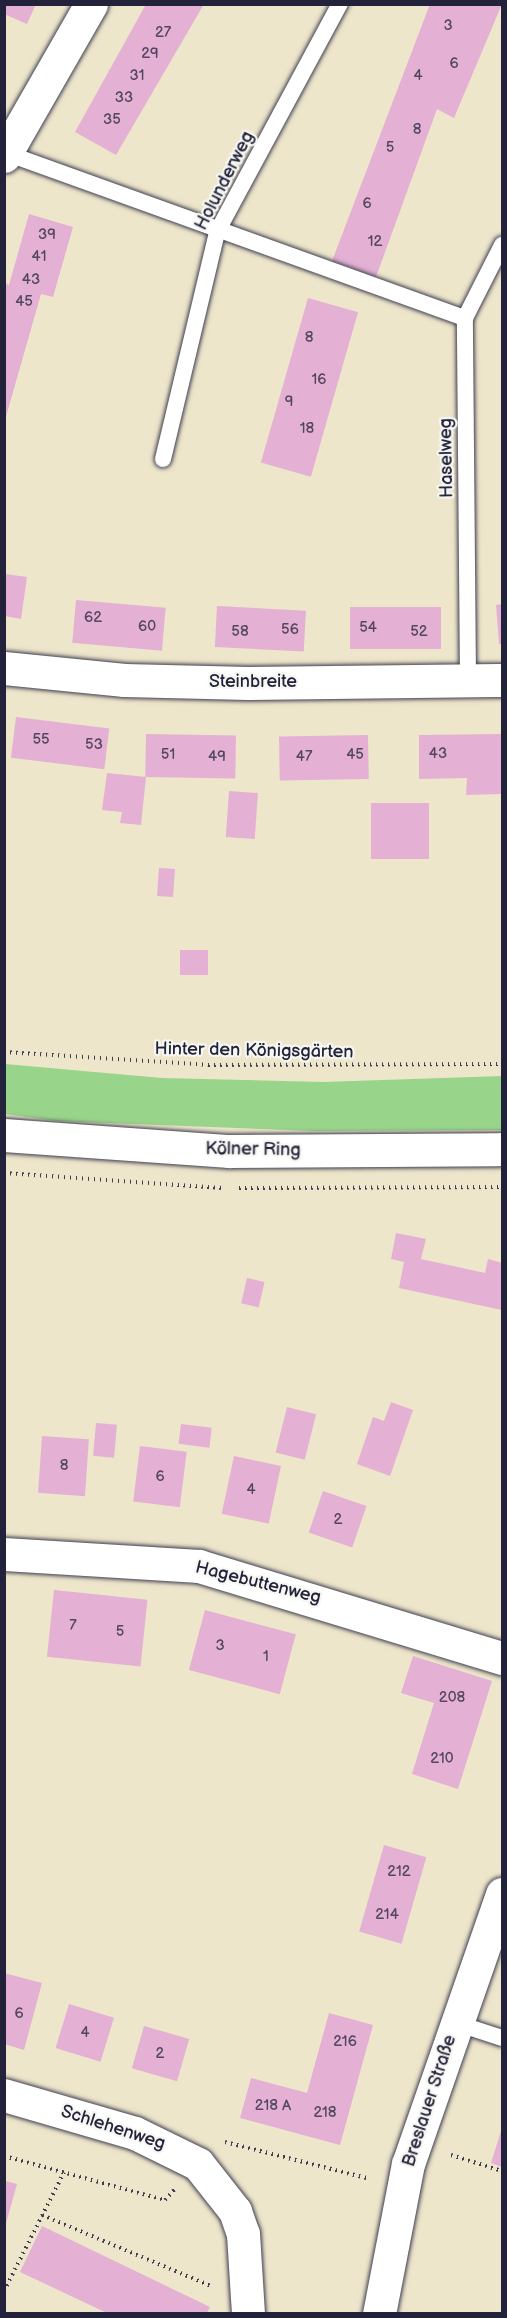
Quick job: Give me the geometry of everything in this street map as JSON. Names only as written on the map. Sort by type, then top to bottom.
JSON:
[{"type":"street","points":[[5,155],[91,4]]},
{"type":"street","name":"Steinbreite","points":[[4,668],[180,681],[502,680]]},
{"type":"street","name":"Kölner Ring","points":[[4,1135],[230,1151],[502,1149]]},
{"type":"street","name":"Hagebuttenweg","points":[[4,1554],[199,1566],[502,1658]]},
{"type":"street","name":"Breslauer Straße","points":[[379,2313],[408,2164],[502,1894]]},
{"type":"street","name":"Schlehenweg","points":[[4,2095],[135,2133],[198,2164],[235,2211],[248,2266],[248,2307]]},
{"type":"lane","name":"Holunderweg","points":[[164,459],[217,232],[340,4]]},
{"type":"lane","points":[[5,155],[465,318]]},
{"type":"lane","name":"Haselweg","points":[[468,680],[465,318],[496,273],[502,245]]},
{"type":"lane","points":[[456,2023],[502,2038]]},
{"type":"path","name":"Hinter den Königsgärten","points":[[4,1052],[208,1065],[502,1064]]},
{"type":"path","points":[[451,2155],[502,2171]]},
{"type":"path","points":[[4,2291],[64,2172]]},
{"type":"path","points":[[42,2215],[248,2307]]},
{"type":"green space","points":[[5,1064],[162,1078],[323,1082],[502,1076],[502,1130],[315,1131],[57,1121],[5,1114]]},
{"type":"building","points":[[4,4],[36,4],[27,24],[4,14]]},
{"type":"building","points":[[204,4],[116,155],[75,132],[145,6]]},
{"type":"building","points":[[430,4],[502,4],[454,118],[437,109],[376,277],[332,261]]},
{"type":"building","points":[[29,214],[73,227],[53,297],[41,294],[5,420],[4,283],[9,285]]},
{"type":"building","points":[[308,298],[358,312],[311,477],[261,462]]},
{"type":"building","points":[[5,574],[27,577],[21,619],[5,616]]},
{"type":"building","points":[[76,600],[166,608],[162,651],[72,643]]},
{"type":"building","points":[[502,604],[502,644],[499,644],[496,605]]},
{"type":"building","points":[[217,606],[306,611],[304,652],[215,647]]},
{"type":"building","points":[[350,607],[441,607],[441,649],[350,649]]},
{"type":"building","points":[[16,717],[109,728],[104,769],[11,758]]},
{"type":"building","points":[[146,734],[236,736],[235,779],[145,777]]},
{"type":"building","points":[[502,734],[502,794],[466,795],[467,778],[419,779],[419,735]]},
{"type":"building","points":[[368,735],[369,779],[280,781],[279,737]]},
{"type":"building","points":[[107,773],[146,777],[141,825],[120,823],[122,812],[102,810]]},
{"type":"building","points":[[229,791],[258,793],[255,839],[226,837]]},
{"type":"building","points":[[371,803],[429,803],[429,859],[371,859]]},
{"type":"building","points":[[159,868],[175,869],[173,897],[157,896]]},
{"type":"building","points":[[180,950],[208,950],[208,975],[180,975]]},
{"type":"building","points":[[396,1233],[426,1239],[421,1259],[485,1273],[488,1259],[502,1263],[502,1310],[399,1288],[404,1262],[391,1259]]},
{"type":"building","points":[[247,1278],[265,1282],[259,1307],[241,1303]]},
{"type":"building","points":[[391,1402],[413,1410],[390,1476],[357,1464],[373,1417],[384,1421]]},
{"type":"building","points":[[287,1407],[316,1414],[305,1460],[276,1453]]},
{"type":"building","points":[[96,1423],[117,1425],[114,1458],[93,1456]]},
{"type":"building","points":[[181,1424],[212,1428],[209,1448],[179,1444]]},
{"type":"building","points":[[42,1436],[89,1439],[85,1496],[38,1493]]},
{"type":"building","points":[[140,1446],[187,1452],[180,1507],[133,1502]]},
{"type":"building","points":[[234,1456],[281,1466],[269,1524],[222,1514]]},
{"type":"building","points":[[323,1491],[366,1506],[352,1548],[309,1533]]},
{"type":"building","points":[[54,1590],[147,1600],[140,1666],[47,1657]]},
{"type":"building","points":[[205,1610],[296,1634],[280,1694],[189,1670]]},
{"type":"building","points":[[413,1656],[492,1681],[458,1789],[412,1774],[434,1703],[401,1693]]},
{"type":"building","points":[[384,1845],[426,1857],[401,1944],[359,1932]]},
{"type":"building","points":[[4,1973],[42,1983],[24,2050],[4,2044]]},
{"type":"building","points":[[69,2004],[114,2018],[100,2062],[56,2048]]},
{"type":"building","points":[[329,2013],[373,2025],[340,2145],[240,2118],[251,2078],[307,2093]]},
{"type":"building","points":[[144,2026],[189,2039],[177,2081],[132,2068]]},
{"type":"building","points":[[502,2128],[502,2167],[491,2163]]},
{"type":"building","points":[[5,2181],[17,2184],[5,2227]]},
{"type":"building","points":[[42,2226],[210,2307],[207,2313],[107,2313],[20,2272]]}]
